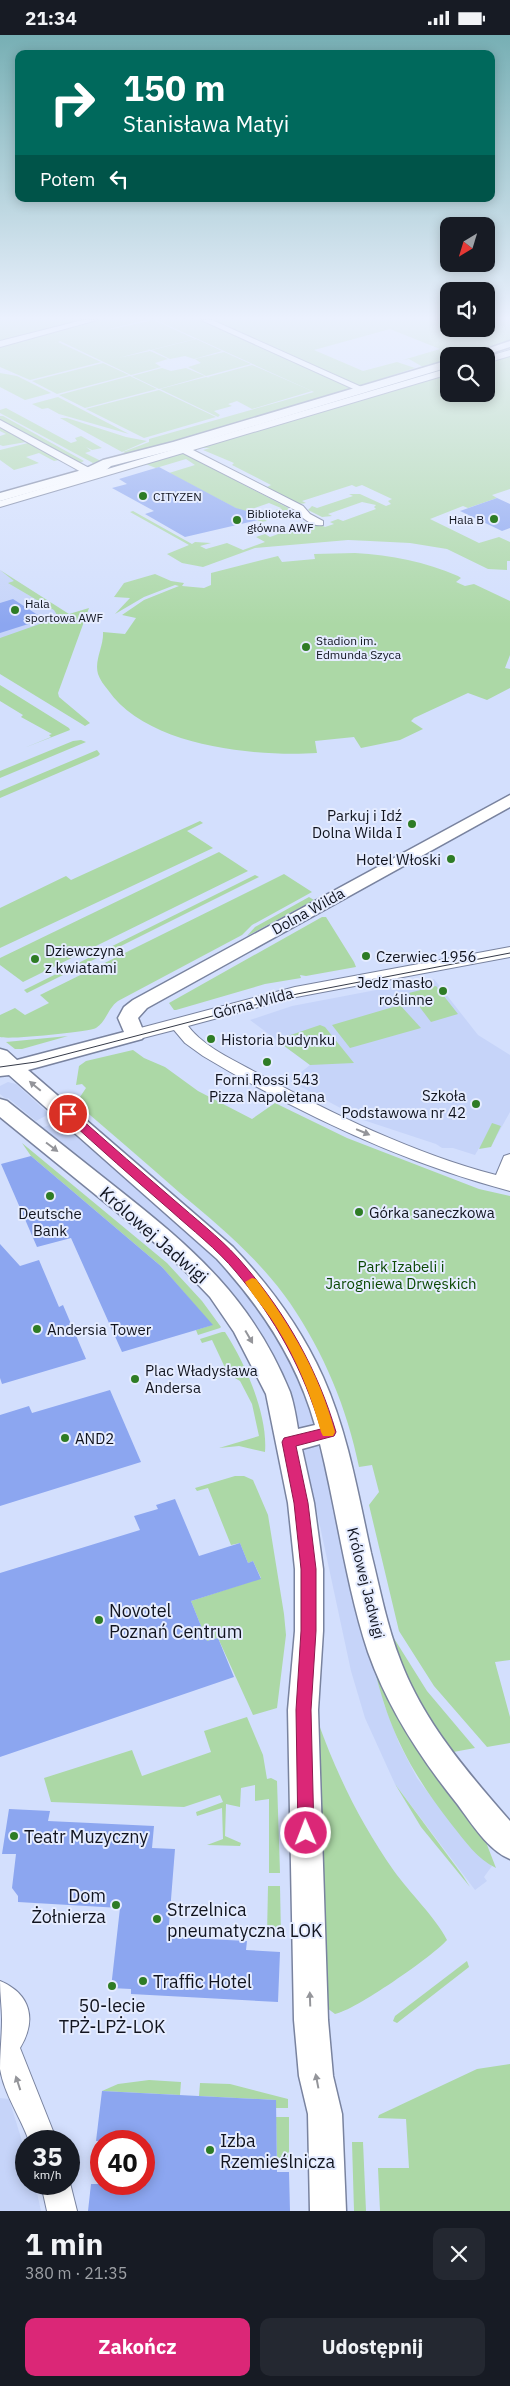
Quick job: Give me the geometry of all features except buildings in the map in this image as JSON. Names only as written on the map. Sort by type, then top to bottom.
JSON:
[{"type":"street","points":[[0,504],[28,492],[81,475],[267,422]]},
{"type":"street","points":[[0,423],[81,475],[154,452],[181,447],[299,508],[306,516],[319,523]]},
{"type":"street","points":[[0,497],[28,492]]},
{"type":"street","name":"Dolna Wilda","points":[[135,1035],[128,1018],[131,1011],[140,1004],[510,800]]},
{"type":"street","name":"Górna Wilda","points":[[4,1065],[135,1035],[303,991],[510,952]]},
{"type":"street","points":[[178,1023],[192,1042],[308,1107],[390,1144],[465,1172],[506,1184],[510,1160]]},
{"type":"street","name":"Królowej Jadwigi","points":[[4,1065],[215,1243],[240,1268],[266,1302],[292,1342],[319,1397],[329,1432],[375,1629],[400,1694],[444,1765],[510,1844]]},
{"type":"street","name":"Królowej Jadwigi","points":[[0,1106],[163,1237],[218,1291],[243,1326],[264,1363],[278,1394],[301,1503],[309,1569],[309,1631],[304,1719],[310,2010],[316,2076],[325,2114],[328,2211]]},
{"type":"street","points":[[289,1442],[329,1432]]},
{"type":"street","points":[[0,1995],[14,2007],[16,2018],[14,2033],[2,2047],[39,2130]]},
{"type":"street","points":[[58,2195],[62,2211]]},
{"type":"shaded area","points":[[0,570],[69,615],[0,640]]},
{"type":"shaded area","points":[[434,979],[478,1035],[510,1055],[510,1112],[491,1146],[479,1148],[475,1155],[453,1148],[442,1148],[436,1144],[345,1114],[346,1111],[290,1081],[310,1065],[250,1020],[292,1006]]},
{"type":"shaded area","points":[[8,1082],[16,1084],[49,1114],[36,1121],[8,1098],[6,1099],[0,1094],[0,1086]]},
{"type":"shaded area","points":[[58,1119],[198,1240],[235,1276],[286,1349],[309,1400],[384,1704],[399,1743],[417,1778],[469,1846],[492,1866],[484,1877],[487,1881],[475,1890],[395,1784],[365,1718],[351,1671],[299,1428],[261,1341],[41,1128],[58,1122]]},
{"type":"shaded area","points":[[0,2098],[9,2099],[19,2130],[15,2130],[15,2195],[37,2195],[41,2211],[0,2211]]},
{"type":"green space","points":[[3,422],[13,422],[84,461],[78,464],[74,459]]},
{"type":"green space","points":[[16,422],[31,422],[71,443],[77,441],[75,438],[81,436],[102,448],[92,450],[86,447],[91,451],[85,453],[101,461],[93,463]]},
{"type":"green space","points":[[66,422],[78,422],[126,437],[147,441],[122,452]]},
{"type":"green space","points":[[85,422],[105,422],[129,434]]},
{"type":"green space","points":[[111,422],[200,422],[144,438]]},
{"type":"green space","points":[[210,422],[240,422],[127,454],[123,452],[149,442],[149,439]]},
{"type":"green space","points":[[287,422],[510,422],[510,489],[492,495],[497,498],[468,508],[463,506],[430,519],[479,543],[499,537],[510,542],[510,561],[507,561],[507,570],[488,569],[447,549],[410,543],[348,540],[255,548],[203,567],[182,563],[167,554],[189,545],[130,512],[133,511],[192,544],[195,542],[211,543],[200,546],[206,549],[227,543],[243,550],[265,542],[256,537],[265,534],[270,537],[306,524],[302,522],[315,522],[325,527],[334,524],[330,522],[338,519],[343,521],[376,509],[374,507],[376,505],[362,502],[328,514],[332,516],[322,517],[308,510],[312,506],[317,508],[353,496],[349,494],[360,494],[386,506],[391,504],[388,501],[392,499],[362,485],[356,487],[352,485],[302,501],[306,503],[295,503],[265,488],[271,485],[232,465],[234,463],[203,450],[210,448],[198,448]]},
{"type":"green space","points":[[0,427],[26,442],[0,445],[0,436],[6,434],[0,431]]},
{"type":"green space","points":[[28,443],[59,460],[54,461],[39,453],[26,457],[39,463],[14,470],[0,460],[0,450]]},
{"type":"green space","points":[[181,452],[294,511],[286,511],[262,518],[267,521],[261,522],[253,518],[281,508],[269,503],[243,512],[169,473],[195,465],[186,459],[156,468],[143,463]]},
{"type":"green space","name":"Stadion im. Edmunda Szyca","points":[[355,553],[382,555],[421,563],[458,576],[461,578],[456,582],[465,586],[474,584],[510,601],[510,655],[505,668],[510,669],[510,688],[487,700],[468,693],[414,718],[411,721],[423,729],[400,740],[361,748],[354,737],[315,741],[317,753],[291,754],[233,750],[174,736],[148,724],[125,709],[108,690],[98,674],[97,663],[103,632],[125,634],[136,618],[122,615],[144,600],[179,586],[175,585],[144,597],[115,614],[130,598],[114,597],[124,583],[155,574],[171,581],[184,583],[182,586],[204,588],[211,585],[211,573],[278,556],[282,562],[315,559],[314,554]]},
{"type":"green space","points":[[0,570],[69,614],[89,608],[58,693],[59,697],[90,723],[85,726],[0,674],[0,638],[51,620],[57,615],[54,610],[8,583],[14,581]]},
{"type":"green space","points":[[0,685],[70,730],[24,748],[51,737],[49,735],[52,734],[21,717],[23,715],[0,701]]},
{"type":"green space","points":[[81,740],[86,742],[0,778],[0,771],[73,741]]},
{"type":"green space","points":[[97,750],[100,754],[98,756],[0,798],[0,791]]},
{"type":"green space","points":[[200,821],[203,823],[187,831],[213,848],[0,948],[0,908],[66,876],[71,880]]},
{"type":"green space","points":[[219,852],[248,871],[23,982],[0,965],[0,958]]},
{"type":"green space","points":[[284,874],[312,892],[252,925],[242,935],[118,1001],[96,1028],[79,1032],[48,1035],[0,1037],[0,1015],[15,1008],[25,1015],[49,1003],[40,995]]},
{"type":"green space","points":[[255,875],[259,877],[27,993],[24,990]]},
{"type":"green space","points":[[309,897],[314,900],[247,936],[255,927]]},
{"type":"green space","points":[[322,917],[326,917],[356,967],[306,976],[300,975],[301,978],[265,984],[176,1010],[169,1003]]},
{"type":"green space","points":[[436,986],[458,1014],[431,1022],[409,993]]},
{"type":"green space","points":[[400,1005],[421,1028],[350,1048],[332,1025]]},
{"type":"green space","points":[[320,1025],[325,1027],[354,1063],[310,1065],[276,1040]]},
{"type":"green space","points":[[68,1036],[22,1049],[15,1049],[6,1042]]},
{"type":"green space","name":"Park Izabeli i Jarogniewa Drwęskich","points":[[133,1050],[144,1058],[165,1067],[198,1091],[252,1119],[275,1103],[347,1138],[479,1189],[510,1196],[510,1660],[495,1662],[510,1717],[510,1743],[487,1747],[434,1686],[399,1631],[369,1505],[379,1492],[372,1465],[359,1467],[348,1424],[333,1382],[324,1361],[290,1303],[266,1272],[239,1244],[76,1103],[86,1088],[82,1084],[76,1085],[79,1066],[86,1061]]},
{"type":"green space","points":[[492,1123],[501,1126],[491,1147],[479,1149]]},
{"type":"green space","points":[[22,1143],[167,1263],[202,1301],[221,1327],[198,1335],[196,1330],[212,1325],[162,1267],[31,1156]]},
{"type":"green space","points":[[225,1332],[233,1344],[254,1389],[263,1422],[265,1452],[239,1446],[219,1448],[259,1436],[252,1404],[240,1381],[228,1374],[212,1340],[202,1343],[200,1339]]},
{"type":"green space","points":[[235,1476],[244,1476],[253,1480],[268,1515],[286,1635],[277,1708],[253,1715],[218,1638],[207,1641],[191,1601],[261,1578],[253,1561],[248,1563],[240,1543],[231,1545],[208,1488],[197,1491],[195,1488]]},
{"type":"green space","points":[[385,1624],[427,1691],[475,1748],[448,1753],[413,1696]]},
{"type":"green space","points":[[370,1649],[484,1837],[496,1868],[477,1855],[452,1825],[410,1763],[390,1721]]},
{"type":"green space","points":[[247,1717],[263,1755],[267,1779],[271,1778],[277,1781],[280,1873],[269,1873],[269,1799],[255,1801],[255,1785],[241,1788],[240,1807],[226,1804],[225,1836],[241,1843],[240,1846],[207,1845],[223,1839],[222,1808],[197,1816],[196,1812],[223,1802],[220,1795],[184,1807],[51,1802],[44,1778],[132,1750],[142,1776],[211,1752],[204,1731]]},
{"type":"green space","points":[[318,1722],[333,1761],[360,1817],[394,1871],[436,1923],[447,1940],[393,1982],[345,2011],[335,2014],[327,2008]]},
{"type":"green space","points":[[395,1784],[463,1876],[470,1887],[421,1827]]},
{"type":"green space","points":[[268,1886],[280,1886],[281,1937],[267,1936]]},
{"type":"green space","points":[[467,1961],[469,1967],[397,2023],[393,2021],[395,2016]]},
{"type":"green space","points":[[510,2064],[510,2211],[380,2211],[378,2168],[409,2168],[406,2119],[378,2118],[379,2115],[477,2069]]},
{"type":"green space","points":[[149,2080],[181,2082],[180,2095],[102,2091],[118,2084]]},
{"type":"green space","points":[[200,2083],[230,2084],[288,2099],[288,2108],[276,2108],[276,2100],[199,2096]]},
{"type":"green space","points":[[276,2117],[289,2117],[289,2158],[277,2158]]},
{"type":"green space","points":[[352,2142],[363,2142],[366,2211],[354,2211]]},
{"type":"tram line","points":[[0,1067],[36,1062],[297,994],[510,953]]},
{"type":"slow traffic","points":[[252,1282],[280,1322],[303,1363],[319,1397],[328,1432]]},
{"type":"place","name":"CITYZEN","points":[[143,496]]},
{"type":"place","name":"Hala B","points":[[494,519]]},
{"type":"place","name":"Biblioteka główna AWF","points":[[237,520]]},
{"type":"place","name":"Hala sportowa AWF","points":[[15,610]]},
{"type":"place","name":"Stadion im. Edmunda Szyca","points":[[306,647]]},
{"type":"place","name":"Parkuj i Idź Dolna Wilda I","points":[[412,824]]},
{"type":"place","name":"Hotel Włoski","points":[[451,859]]},
{"type":"place","name":"Czerwiec 1956","points":[[366,956]]},
{"type":"place","name":"Dziewczyna z kwiatami","points":[[35,959]]},
{"type":"place","name":"Jedz masło roślinne","points":[[443,991]]},
{"type":"place","name":"Historia budynku","points":[[211,1039]]},
{"type":"place","name":"Forni Rossi 543 Pizza Napoletana","points":[[267,1062]]},
{"type":"place","name":"Szkoła Podstawowa nr 42","points":[[476,1104]]},
{"type":"place","name":"Deutsche Bank","points":[[50,1196]]},
{"type":"place","name":"Górka saneczkowa","points":[[359,1212]]},
{"type":"place","name":"Andersia Tower","points":[[37,1329]]},
{"type":"place","name":"Plac Władysława Andersa","points":[[135,1379]]},
{"type":"place","name":"AND2","points":[[65,1438]]},
{"type":"place","name":"Novotel Poznań Centrum","points":[[99,1620]]},
{"type":"place","name":"Teatr Muzyczny","points":[[14,1836]]},
{"type":"place","name":"Dom Żołnierza","points":[[116,1905]]},
{"type":"place","name":"Strzelnica pneumatyczna LOK","points":[[157,1919]]},
{"type":"place","name":"Traffic Hotel","points":[[143,1981]]},
{"type":"place","name":"50-lecie TPŻ-LPŻ-LOK","points":[[112,1986]]},
{"type":"place","name":"Izba Rzemieślnicza","points":[[210,2150]]},
{"type":"route","points":[[68,1114],[215,1243],[240,1268],[280,1322],[319,1397],[329,1432],[289,1442],[301,1503],[309,1569],[309,1631],[304,1692],[306,1833]]}]
